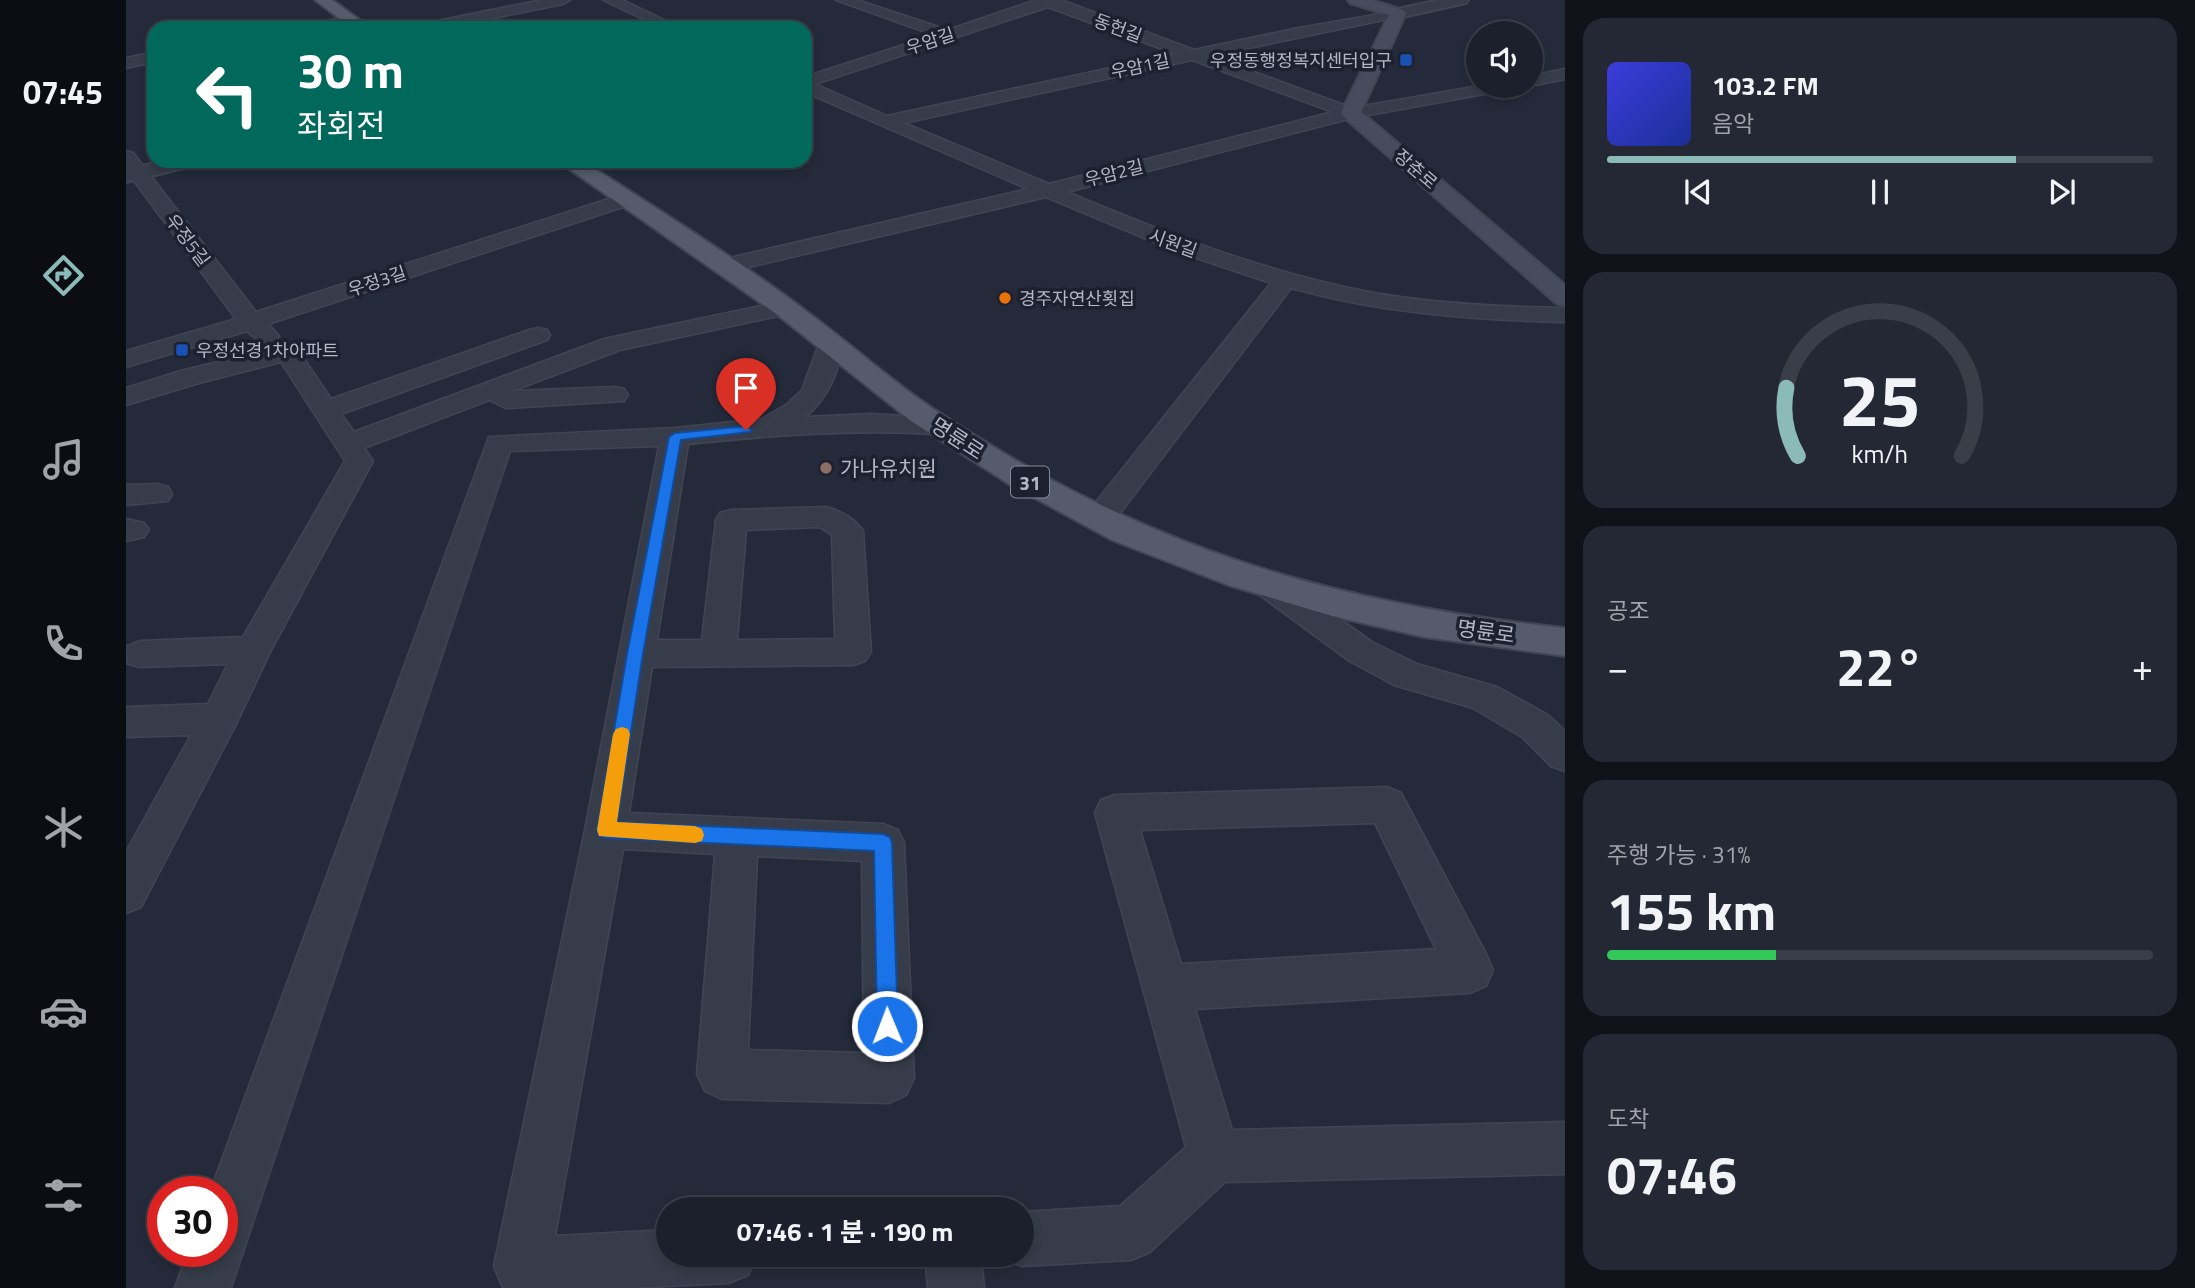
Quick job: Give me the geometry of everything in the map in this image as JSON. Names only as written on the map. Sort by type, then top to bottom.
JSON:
[{"type":"main road","points":[[323,0],[353,21]]},
{"type":"main road","points":[[1351,113],[1398,13],[1355,0]]},
{"type":"main road","name":"장춘로","points":[[1351,113],[1565,298]]},
{"type":"main road","name":"명륜로","points":[[582,168],[784,308],[939,426],[1044,490],[1100,518],[1195,561],[1370,612],[1462,629],[1565,642]]},
{"type":"street","points":[[457,21],[563,0]]},
{"type":"street","points":[[610,0],[658,21]]},
{"type":"street","points":[[842,0],[949,35]]},
{"type":"street","points":[[1398,13],[1461,0]]},
{"type":"street","name":"우암길","points":[[812,82],[1049,1]]},
{"type":"street","name":"동헌길","points":[[1049,1],[1351,113]]},
{"type":"street","name":"우암1길","points":[[883,121],[1398,13]]},
{"type":"street","points":[[126,63],[147,58]]},
{"type":"street","points":[[1543,79],[1565,74]]},
{"type":"street","name":"시원길","points":[[812,87],[883,121],[1145,233],[1238,266],[1344,294],[1429,308],[1565,315]]},
{"type":"street","name":"우암2길","points":[[724,266],[1046,191],[1351,113],[1466,93]]},
{"type":"street","name":"우정5길","points":[[130,169],[251,322],[288,353],[348,444]]},
{"type":"street","name":"우정3길","points":[[126,359],[251,322],[628,199]]},
{"type":"street","points":[[1100,518],[1286,279]]},
{"type":"street","points":[[126,892],[253,650],[359,461],[348,444],[613,344],[784,308]]},
{"type":"street","points":[[325,410],[538,335]]},
{"type":"street","points":[[769,427],[797,412],[815,394],[825,373],[830,343]]},
{"type":"street","points":[[126,397],[190,377],[288,353]]},
{"type":"street","points":[[494,391],[506,400],[615,395]]},
{"type":"street","points":[[238,1187],[499,443],[675,437],[769,427],[870,422],[939,426]]},
{"type":"street","points":[[656,1259],[522,1266],[606,830],[675,437]]},
{"type":"street","points":[[126,495],[157,494]]},
{"type":"street","points":[[635,654],[853,652],[847,531],[826,517],[731,520],[718,653]]},
{"type":"street","points":[[1269,584],[1360,651],[1407,675],[1484,697],[1535,726],[1565,755]]},
{"type":"street","points":[[140,654],[253,650]]},
{"type":"street","points":[[126,722],[219,719]]},
{"type":"street","points":[[1165,988],[1470,970],[1387,805],[1115,813],[1165,988],[1214,1156]]},
{"type":"street","points":[[606,830],[883,843],[889,1079],[722,1074],[737,837]]},
{"type":"street","points":[[1034,1238],[1131,1233],[1214,1156],[1565,1148]]},
{"type":"street","points":[[203,1288],[210,1267]]},
{"type":"street","points":[[954,1267],[956,1288]]},
{"type":"slow traffic","points":[[622,734],[606,830],[695,835]]},
{"type":"place","name":"우정동행정복지센터입구","points":[[1406,60]]},
{"type":"place","name":"경주자연산횟집","points":[[1005,298]]},
{"type":"place","name":"우정선경1차아파트","points":[[182,350]]},
{"type":"place","name":"가나유치원","points":[[826,468]]},
{"type":"route","points":[[746,430],[675,437],[606,830],[883,843],[887,1026]]}]
